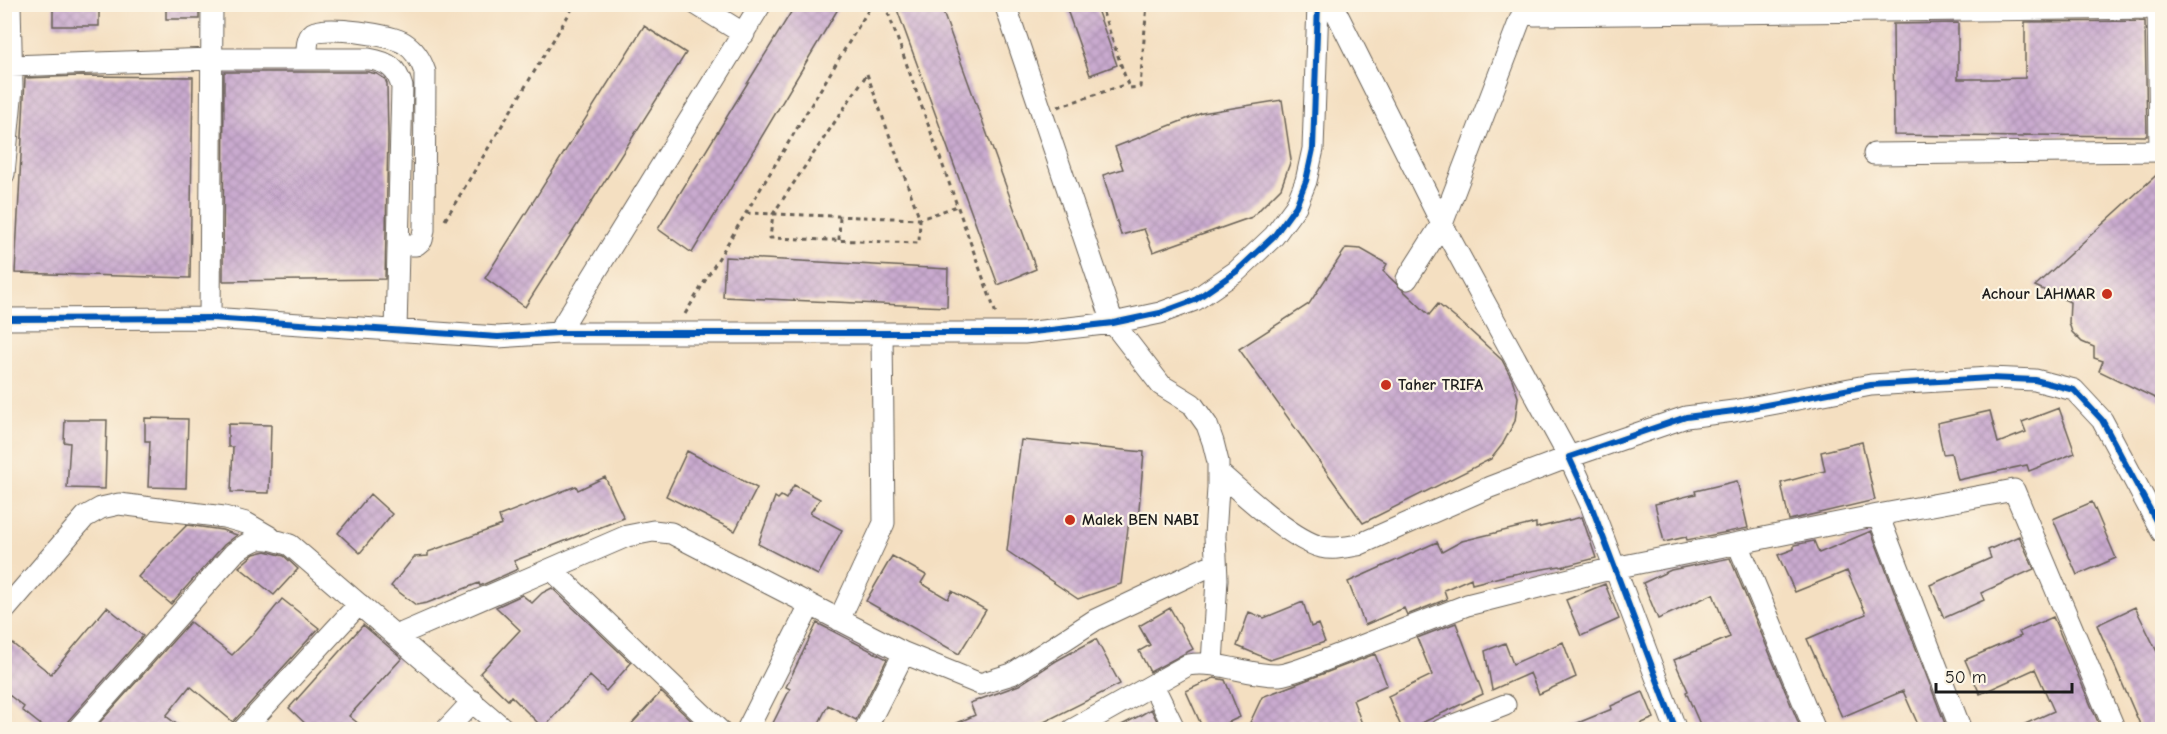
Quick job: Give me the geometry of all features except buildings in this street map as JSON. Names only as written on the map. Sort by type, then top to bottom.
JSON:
[{"type":"street","points":[[4,174],[12,88],[10,4]]},
{"type":"street","points":[[210,318],[212,4]]},
{"type":"street","points":[[696,4],[744,34]]},
{"type":"street","points":[[558,333],[761,4]]},
{"type":"street","points":[[1005,4],[1113,323],[1161,385],[1192,404],[1207,425],[1210,434],[1218,462],[1217,579],[1212,664]]},
{"type":"street","points":[[4,319],[210,318],[498,337],[558,333],[1024,333],[1113,323],[1160,314],[1195,300],[1237,271],[1274,236],[1296,206],[1306,182],[1313,149],[1318,4]]},
{"type":"street","points":[[1332,4],[1443,224],[1569,457],[1591,505],[1676,729]]},
{"type":"street","points":[[1407,279],[1443,224],[1522,8],[1550,15],[1872,7],[2159,7],[2160,151],[1874,154]]},
{"type":"street","points":[[307,59],[308,41],[312,34],[320,31],[384,35],[404,43],[419,56],[426,72],[424,230],[422,240],[416,245],[398,245]]},
{"type":"street","points":[[11,66],[211,59],[307,59],[376,60],[393,68],[399,76],[402,87],[396,331]]},
{"type":"street","points":[[839,620],[884,523],[882,333]]},
{"type":"street","points":[[1218,472],[1284,526],[1306,540],[1322,547],[1339,548],[1358,545],[1490,487],[1686,417],[1734,411],[1871,386],[1990,378],[2035,380],[2074,390],[2102,420],[2163,532]]},
{"type":"street","points":[[1072,729],[1188,665],[1203,663],[1254,673],[1280,675],[1307,668],[1467,605],[1614,568],[2014,490],[2115,729]]},
{"type":"street","points":[[4,611],[85,517],[101,508],[120,504],[224,517],[246,523],[270,537],[290,544],[505,729]]},
{"type":"street","points":[[1878,515],[1961,729]]},
{"type":"street","points":[[396,636],[627,536],[653,531],[671,533],[904,653],[980,684],[1012,674],[1095,621],[1216,563]]},
{"type":"street","points":[[77,729],[234,553],[250,541],[270,537]]},
{"type":"street","points":[[1738,544],[1815,729]]},
{"type":"street","points":[[551,569],[719,729]]},
{"type":"street","points":[[243,729],[359,604]]},
{"type":"street","points":[[747,729],[810,605]]},
{"type":"street","points":[[865,729],[904,653]]},
{"type":"street","points":[[1153,685],[1175,729]]},
{"type":"street","points":[[446,729],[473,701]]},
{"type":"street","points":[[1441,729],[1505,705]]},
{"type":"path","points":[[422,240],[435,236],[575,4]]},
{"type":"path","points":[[673,333],[872,4]]},
{"type":"path","points":[[885,4],[1002,333]]},
{"type":"path","points":[[1115,4],[1100,7],[1129,88],[1140,87],[1147,4]]},
{"type":"path","points":[[867,74],[920,219],[920,243],[770,238],[773,213],[867,74]]},
{"type":"path","points":[[1042,113],[1127,84]]},
{"type":"path","points":[[746,213],[920,219],[957,206]]},
{"type":"path","points":[[839,240],[840,216]]},
{"type":"cycle path","points":[[4,319],[210,318],[498,337],[558,333],[1024,333],[1113,323],[1160,313],[1195,300],[1237,271],[1274,236],[1296,206],[1306,181],[1313,149],[1318,4]]},
{"type":"cycle path","points":[[1676,730],[1591,505],[1569,457],[1686,417],[1734,411],[1871,385],[1990,378],[2035,380],[2074,390],[2102,420],[2162,532]]},
{"type":"place","name":"Achour LAHMAR","points":[[2107,294]]},
{"type":"place","name":"Taher TRIFA","points":[[1386,385]]},
{"type":"place","name":"Malek BEN NABI","points":[[1070,520]]}]
